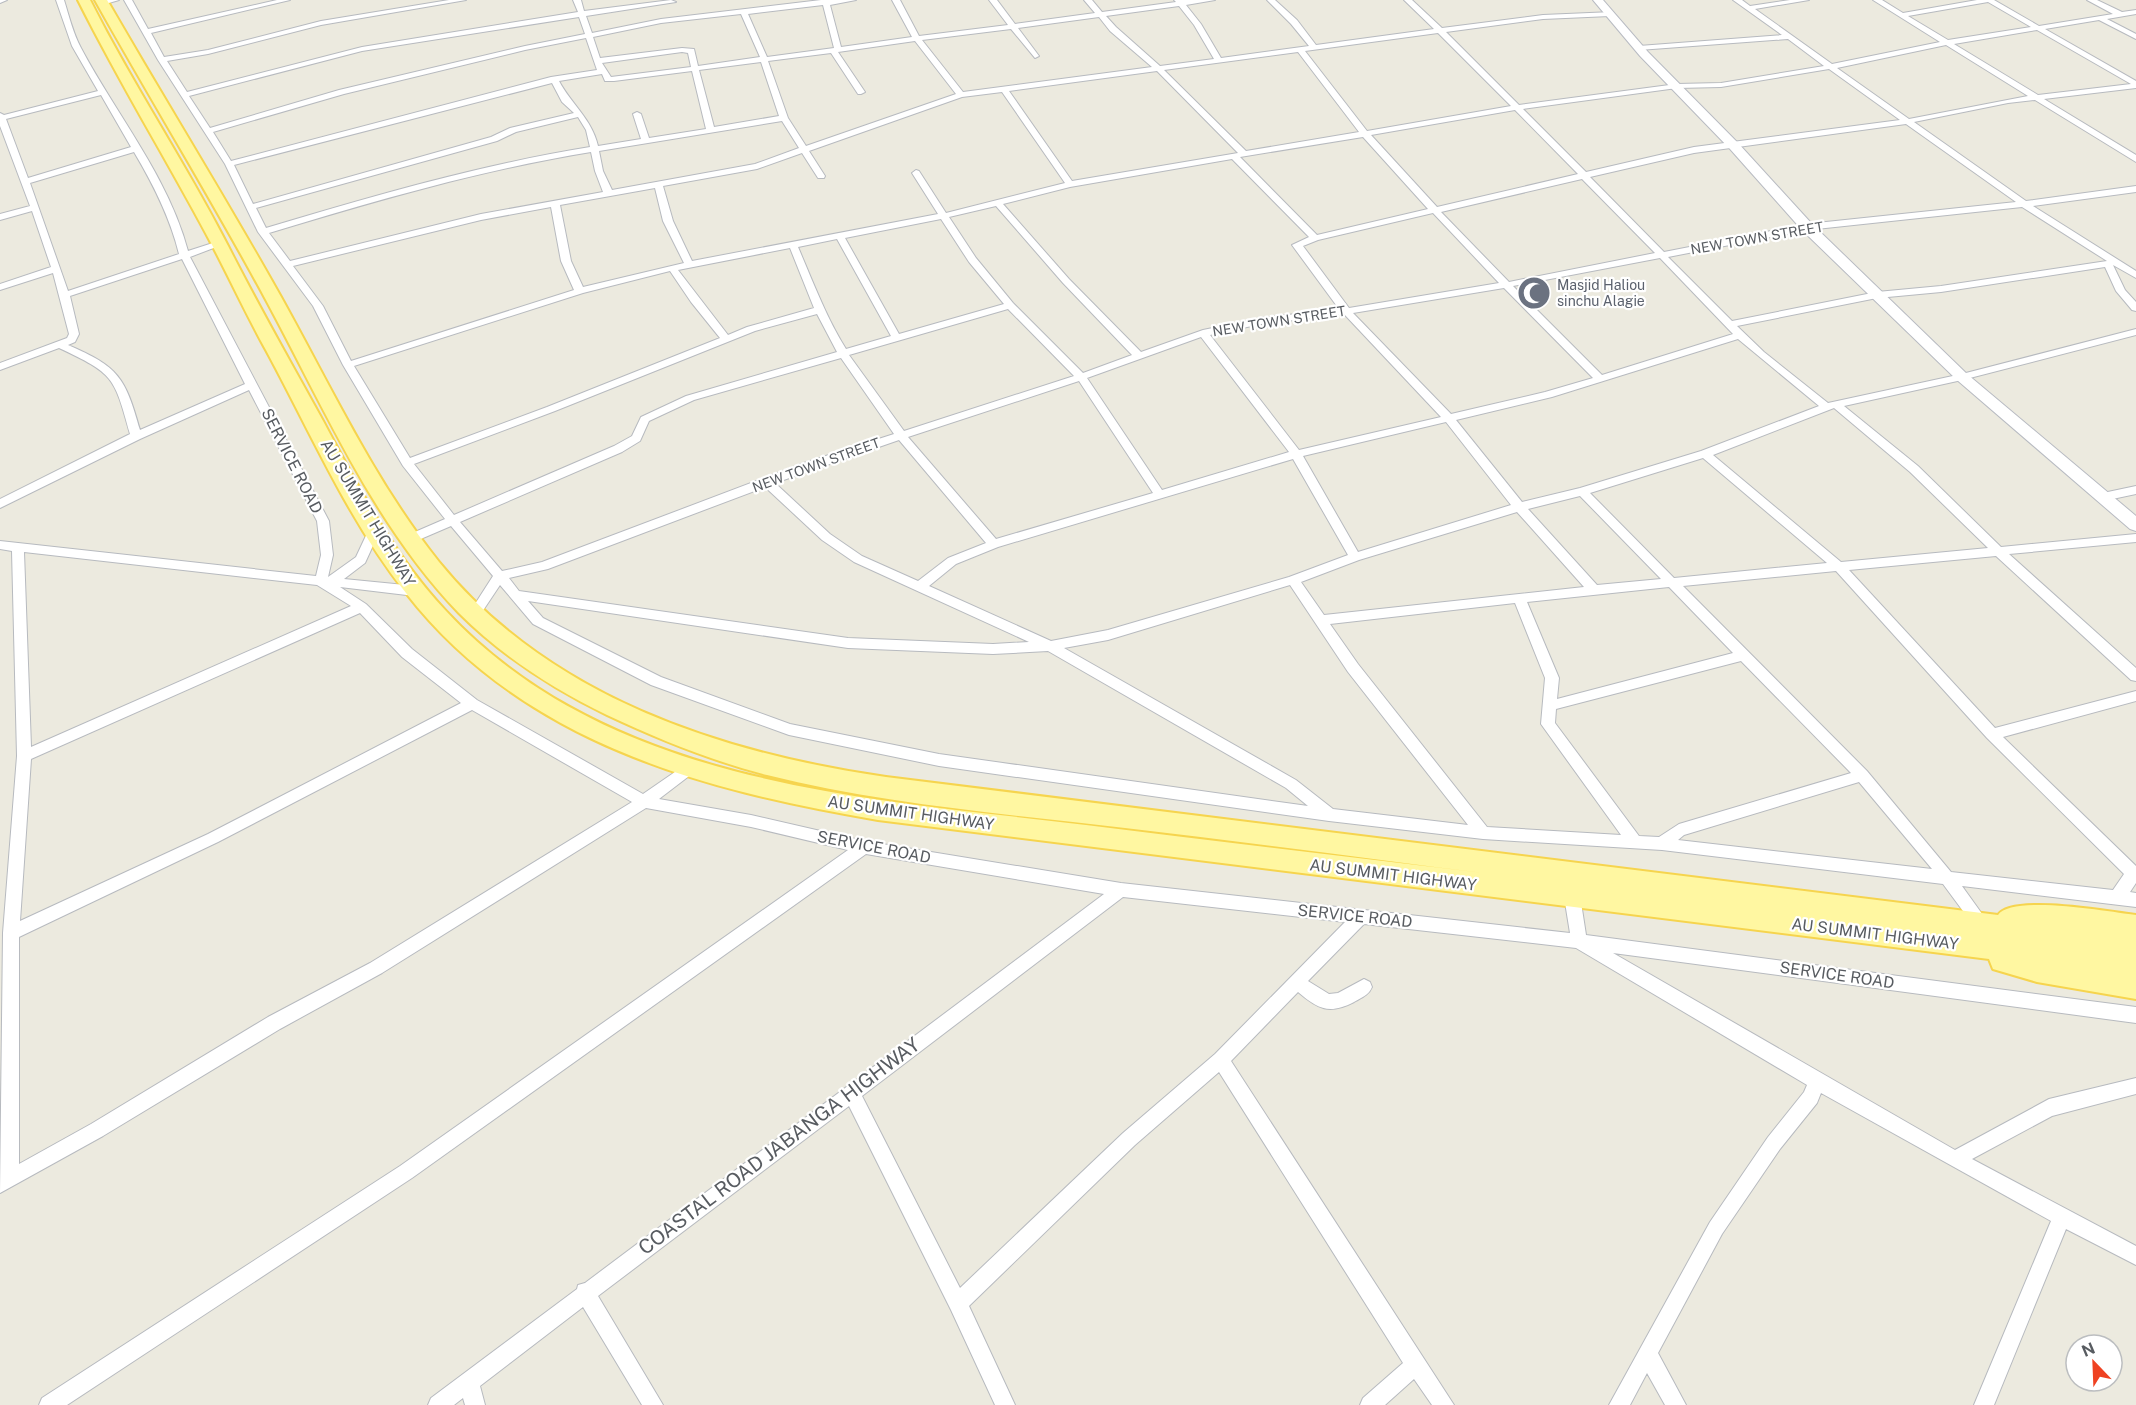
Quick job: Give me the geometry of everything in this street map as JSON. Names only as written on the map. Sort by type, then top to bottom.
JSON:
[{"type":"main road","name":"AU SUMMIT HIGHWAY","points":[[100,1],[105,42],[375,528],[415,591],[458,635],[511,680],[575,718],[632,747],[688,769],[775,792],[878,810],[1572,896],[1991,935],[2136,944]]},
{"type":"main road","name":"AU SUMMIT HIGHWAY","points":[[100,1],[258,272],[373,480],[426,561],[474,615],[501,640],[532,662],[596,699],[649,725],[712,750],[787,769],[990,802],[1991,935],[2136,965]]},
{"type":"main road","points":[[2136,927],[2043,916],[2014,918],[1991,935],[2003,960],[2037,970],[2136,986]]},
{"type":"street","name":"SERVICE ROAD","points":[[60,0],[76,46],[137,148],[177,227],[184,254],[323,521],[327,555],[326,582],[362,607],[407,653],[472,704],[644,802],[751,821],[864,847],[1121,890],[1578,941],[2136,1015]]},
{"type":"street","points":[[128,0],[162,60],[229,164],[263,232],[318,306],[348,365],[407,463],[538,621],[656,681],[789,729],[939,760],[1329,815],[1483,833],[1662,843],[1950,880],[2136,900]]},
{"type":"street","points":[[147,32],[286,0]]},
{"type":"street","points":[[162,60],[208,52],[321,23],[462,0]]},
{"type":"street","points":[[577,0],[597,61],[608,79],[1101,15],[1180,2],[1211,0]]},
{"type":"street","points":[[207,131],[342,92],[587,35],[661,21],[852,0]]},
{"type":"street","points":[[896,0],[917,39],[961,95]]},
{"type":"street","points":[[993,0],[1035,56]]},
{"type":"street","points":[[1088,0],[1113,29],[1157,67],[1244,154]]},
{"type":"street","points":[[1271,0],[1294,22],[1313,48]]},
{"type":"street","points":[[1407,0],[1519,107],[1585,174],[1660,256],[1740,336],[1914,469],[1999,552],[2136,676]]},
{"type":"street","points":[[1598,0],[1639,48],[1734,146],[1807,227],[1962,377],[2136,525]]},
{"type":"street","points":[[1737,0],[2024,204],[2112,263],[2136,275]]},
{"type":"street","points":[[1749,8],[1805,0]]},
{"type":"street","points":[[1877,0],[2136,159]]},
{"type":"street","points":[[1902,15],[1990,0],[2136,85]]},
{"type":"street","points":[[2091,0],[2120,14]]},
{"type":"street","points":[[184,95],[362,49],[672,2]]},
{"type":"street","points":[[825,2],[835,50],[861,92]]},
{"type":"street","points":[[1180,2],[1197,24],[1218,59]]},
{"type":"street","points":[[743,11],[764,59],[784,118],[821,176]]},
{"type":"street","points":[[348,365],[580,291],[688,264],[840,237],[999,204],[1070,184],[1519,107],[1677,86],[1721,84],[1784,76],[1830,65],[2036,27],[2136,12]]},
{"type":"street","points":[[287,265],[481,217],[757,166],[961,95],[1218,59],[1442,32],[1543,16],[1610,14]]},
{"type":"street","points":[[2100,18],[2136,37]]},
{"type":"street","points":[[1639,48],[1790,37]]},
{"type":"street","points":[[597,61],[686,49],[691,51],[710,129]]},
{"type":"street","points":[[1300,49],[1325,87],[1363,132],[1433,209],[1599,378]]},
{"type":"street","points":[[229,164],[554,79],[601,70]]},
{"type":"street","points":[[554,79],[565,100],[580,114],[590,130],[599,171],[608,192]]},
{"type":"street","points":[[1594,590],[1519,507],[1449,419],[1346,311],[1297,245],[1315,238],[1433,209],[1694,150],[1909,121],[2035,97],[2136,85]]},
{"type":"street","points":[[1003,88],[1070,184]]},
{"type":"street","points":[[0,368],[63,346],[71,340],[74,334],[57,268],[0,117],[104,92]]},
{"type":"street","points":[[251,207],[494,139],[513,130],[580,114]]},
{"type":"street","points":[[637,114],[645,140]]},
{"type":"street","points":[[263,232],[427,184],[504,165],[784,118]]},
{"type":"street","points":[[25,182],[137,148]]},
{"type":"street","points":[[1234,156],[1315,238]]},
{"type":"street","points":[[916,174],[972,260],[1010,305],[1081,376],[1160,495]]},
{"type":"street","points":[[658,183],[668,221],[688,264]]},
{"type":"street","name":"NEW TOWN STREET","points":[[499,576],[544,566],[767,482],[1203,333],[1261,321],[1346,311],[1506,285],[1807,227],[2024,204],[2136,189]]},
{"type":"street","points":[[555,202],[566,261],[580,291]]},
{"type":"street","points":[[999,204],[1066,281],[1139,356]]},
{"type":"street","points":[[0,217],[35,207]]},
{"type":"street","points":[[840,237],[896,337]]},
{"type":"street","points":[[65,295],[219,244]]},
{"type":"street","points":[[793,245],[819,310],[842,353],[899,436],[994,544]]},
{"type":"street","points":[[1730,324],[1877,295],[1941,289],[2112,263]]},
{"type":"street","points":[[2112,263],[2121,291],[2136,308]]},
{"type":"street","points":[[0,286],[57,268]]},
{"type":"street","points":[[672,268],[694,300],[726,339]]},
{"type":"street","points":[[412,538],[618,449],[636,438],[645,419],[690,398],[1010,305]]},
{"type":"street","points":[[407,463],[751,329],[819,310]]},
{"type":"street","points":[[518,595],[848,643],[993,650],[1050,646],[1108,635],[1293,580],[1355,557],[1519,507],[1582,492],[1705,454],[1831,405],[1962,377],[2136,332]]},
{"type":"street","points":[[1203,333],[1296,454],[1355,557]]},
{"type":"street","points":[[918,588],[952,561],[994,544],[1296,454],[1548,395],[1740,336]]},
{"type":"street","points":[[63,346],[116,374],[123,388],[136,436]]},
{"type":"street","points":[[0,504],[136,436],[252,385]]},
{"type":"street","points":[[1705,454],[1839,567],[1992,734],[2134,871],[2117,897]]},
{"type":"street","points":[[767,482],[826,537],[858,559],[1050,646],[1291,784],[1329,815]]},
{"type":"street","points":[[2103,497],[2136,490]]},
{"type":"street","points":[[1582,492],[1676,584],[1862,775],[1950,880],[1991,935]]},
{"type":"street","points":[[326,582],[361,560],[375,528]]},
{"type":"street","points":[[1321,620],[1594,590],[1676,584],[2136,538]]},
{"type":"street","points":[[0,546],[415,591]]},
{"type":"street","points":[[5,1181],[11,933],[24,756],[18,547]]},
{"type":"street","points":[[474,615],[499,576]]},
{"type":"street","points":[[1293,580],[1353,668],[1483,833]]},
{"type":"street","points":[[1519,598],[1552,678],[1548,724],[1635,842]]},
{"type":"street","points":[[24,756],[362,607]]},
{"type":"street","points":[[1549,706],[1744,655]]},
{"type":"street","points":[[1992,734],[2136,696]]},
{"type":"street","points":[[11,933],[213,838],[472,704]]},
{"type":"street","points":[[5,1181],[97,1130],[274,1023],[376,968],[644,802],[688,769]]},
{"type":"street","points":[[1662,843],[1679,830],[1862,775]]},
{"type":"street","points":[[49,1405],[406,1172],[864,847]]},
{"type":"street","name":"COASTAL ROAD JABANGA HIGHWAY","points":[[438,1405],[850,1092],[1121,890]]},
{"type":"street","points":[[1572,896],[1578,941],[1816,1083],[2061,1218],[2136,1256]]},
{"type":"street","points":[[958,1303],[1129,1139],[1221,1060],[1361,916]]},
{"type":"street","points":[[1297,982],[1329,1003],[1338,1004],[1364,987]]},
{"type":"street","points":[[1221,1060],[1416,1365],[1444,1405]]},
{"type":"street","points":[[1619,1405],[1716,1228],[1774,1143],[1811,1097],[1816,1083]]},
{"type":"street","points":[[1955,1159],[2049,1108],[2136,1086]]},
{"type":"street","points":[[850,1092],[958,1303],[1005,1405]]},
{"type":"street","points":[[1984,1405],[2061,1218]]},
{"type":"street","points":[[585,1292],[653,1405]]},
{"type":"street","points":[[1648,1354],[1676,1405]]},
{"type":"street","points":[[1371,1405],[1416,1365]]},
{"type":"street","points":[[469,1381],[475,1405]]},
{"type":"place","name":"Masjid Haliou sinchu Alagie","points":[[1534,293]]}]
